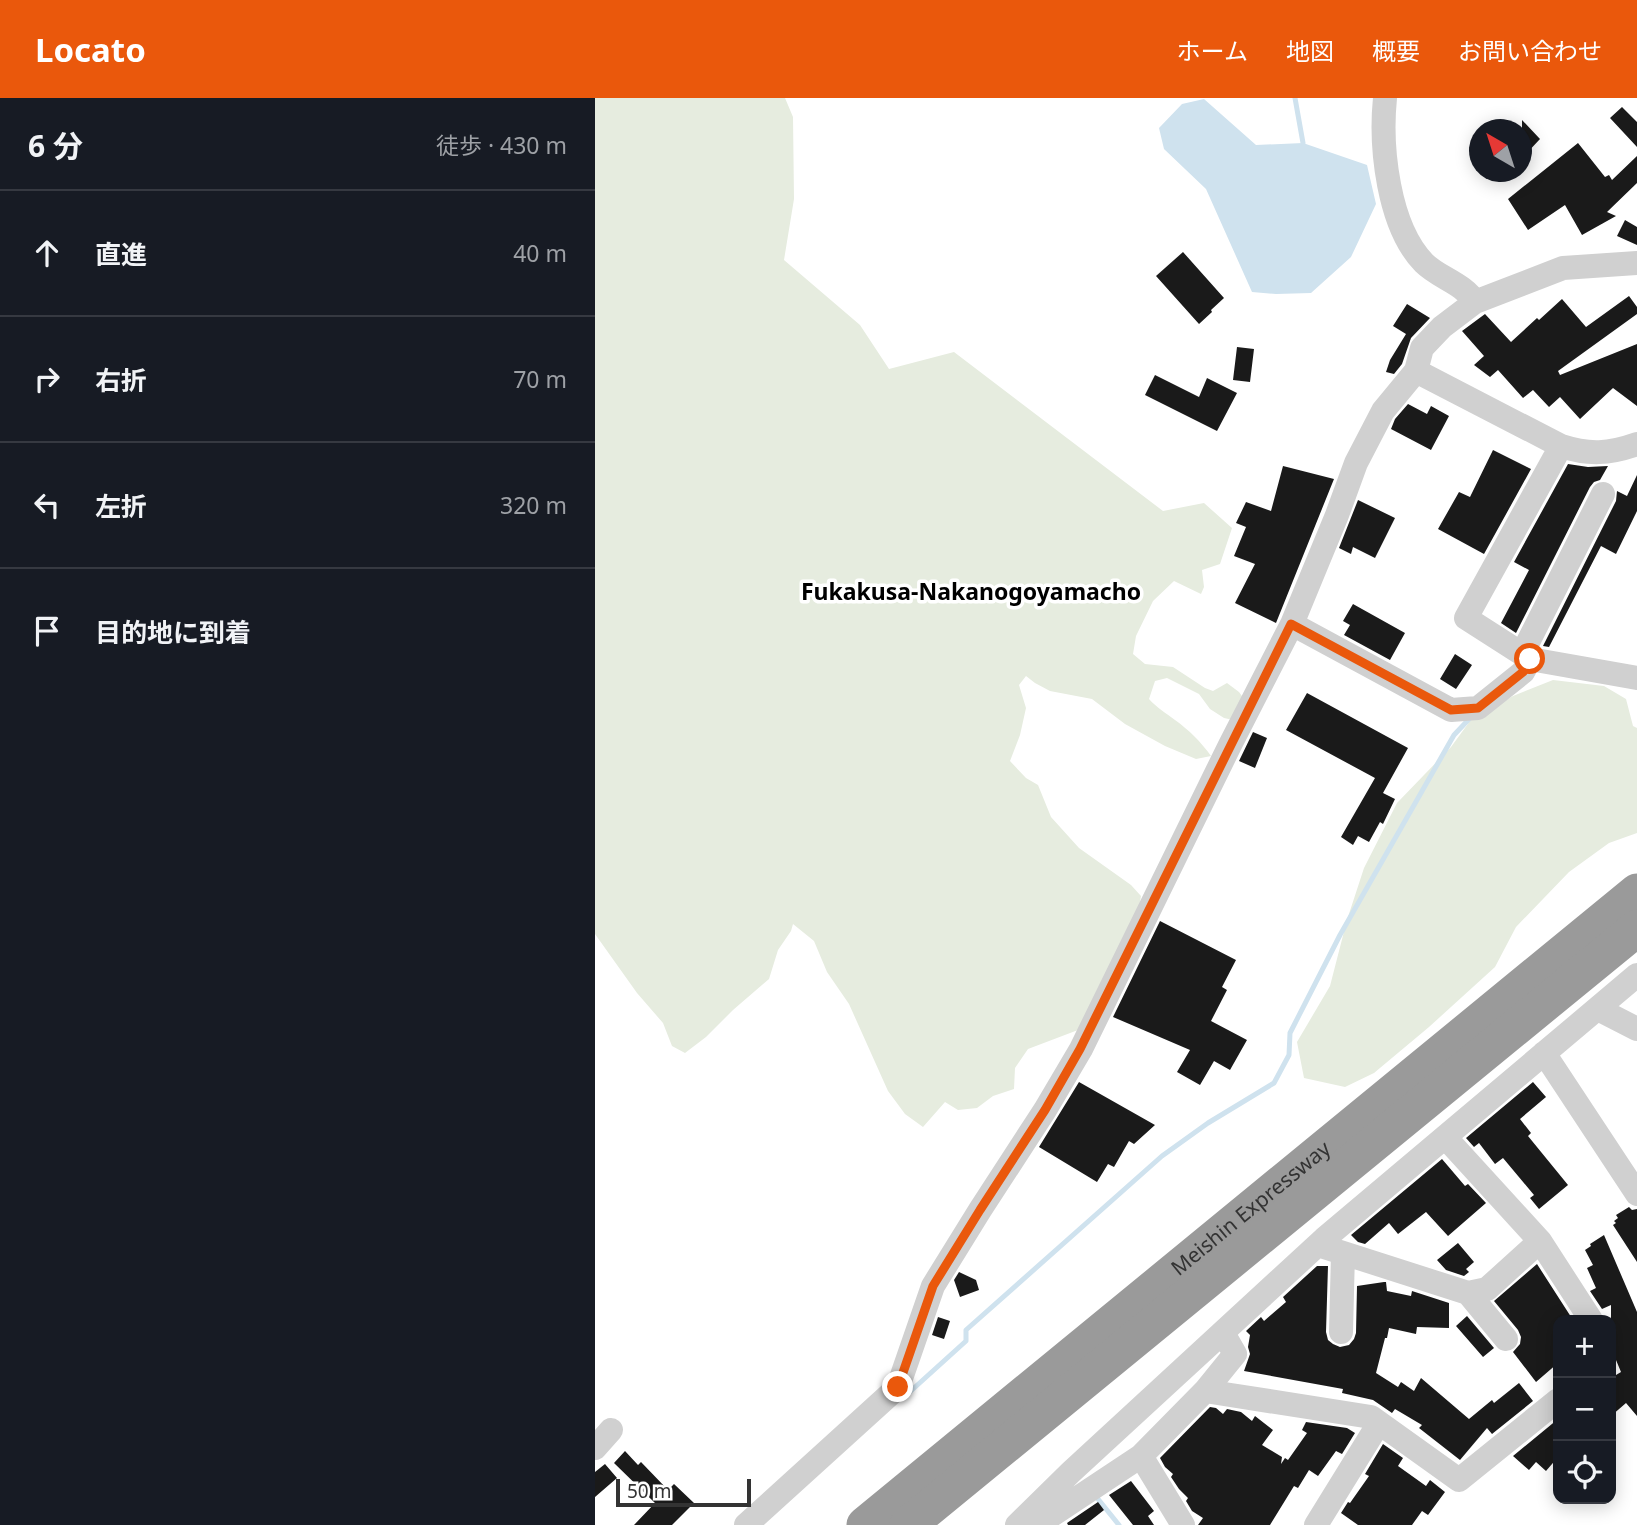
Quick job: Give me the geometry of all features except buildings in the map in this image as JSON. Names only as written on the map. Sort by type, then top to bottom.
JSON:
[{"type":"highway","name":"Meishin Expressway","points":[[865,1525],[1637,892]]},
{"type":"highway","name":"Meishin Expressway","points":[[908,1525],[1637,928]]},
{"type":"street","points":[[1385,98],[1386,168],[1392,200],[1404,234],[1425,264],[1470,293],[1475,302]]},
{"type":"street","points":[[746,1525],[898,1387],[933,1286],[1045,1110],[1080,1049],[1291,624],[1356,463],[1383,411],[1416,371],[1422,348],[1442,327],[1475,302],[1563,268],[1637,263]]},
{"type":"street","points":[[1416,371],[1560,446],[1576,451],[1604,453],[1637,444]]},
{"type":"street","points":[[1560,446],[1466,618],[1526,656],[1637,678]]},
{"type":"street","points":[[1291,624],[1451,710],[1478,708],[1523,672],[1526,656],[1604,494]]},
{"type":"street","points":[[1017,1525],[1318,1245],[1637,975]]},
{"type":"street","points":[[1598,1009],[1637,1029]]},
{"type":"street","points":[[1544,1054],[1637,1194]]},
{"type":"street","points":[[1445,1137],[1540,1241],[1588,1315]]},
{"type":"street","points":[[1318,1245],[1468,1293],[1487,1289],[1540,1241]]},
{"type":"street","points":[[1341,1332],[1343,1253]]},
{"type":"street","points":[[1468,1293],[1506,1339]]},
{"type":"street","points":[[1037,1525],[1141,1456],[1205,1391],[1235,1354],[1223,1333]]},
{"type":"street","points":[[1205,1391],[1371,1417],[1459,1480],[1553,1404]]},
{"type":"street","points":[[1316,1525],[1379,1423]]},
{"type":"street","points":[[1141,1456],[1183,1525]]},
{"type":"shaded area","points":[[595,98],[785,98],[793,117],[794,199],[784,260],[860,325],[889,369],[954,352],[1163,511],[1204,503],[1232,528],[1220,564],[1202,570],[1204,587],[1201,594],[1174,581],[1153,601],[1136,636],[1133,654],[1145,664],[1173,667],[1213,691],[1227,683],[1239,692],[1247,703],[1238,721],[1224,718],[1210,709],[1199,694],[1167,678],[1155,681],[1149,699],[1190,732],[1211,756],[1196,759],[1165,746],[1125,724],[1092,699],[1050,691],[1026,676],[1019,685],[1026,708],[1010,761],[1026,778],[1038,785],[1051,817],[1079,848],[1131,885],[1141,896],[1138,913],[1078,1030],[1028,1049],[1015,1068],[1014,1089],[993,1096],[977,1108],[958,1110],[945,1102],[923,1127],[905,1114],[888,1091],[849,1004],[827,972],[814,941],[793,924],[778,950],[769,979],[685,1053],[672,1046],[663,1023],[637,993],[595,934]]},
{"type":"shaded area","points":[[1553,680],[1604,686],[1626,699],[1633,726],[1637,728],[1637,833],[1609,843],[1569,872],[1516,927],[1495,967],[1374,1073],[1345,1087],[1304,1078],[1297,1042],[1330,986],[1364,868],[1397,803],[1451,747],[1470,721],[1513,696]]},
{"type":"water","points":[[1204,99],[1256,145],[1303,143],[1367,165],[1376,204],[1351,257],[1311,293],[1252,292],[1206,189],[1164,149],[1159,128],[1182,104]]},
{"type":"waterway","points":[[1295,98],[1303,143]]},
{"type":"waterway","points":[[903,1398],[966,1341],[966,1330],[1162,1156],[1208,1123],[1274,1083],[1289,1055],[1290,1033],[1340,935],[1454,735],[1471,717]]},
{"type":"waterway","points":[[1094,1494],[1119,1525]]},
{"type":"district","name":"Fukakusa-Nakanogoyamacho","points":[[971,592]]},
{"type":"route","points":[[898,1387],[933,1286],[1045,1110],[1080,1049],[1291,624],[1451,710],[1478,708],[1523,672],[1530,659]]}]
